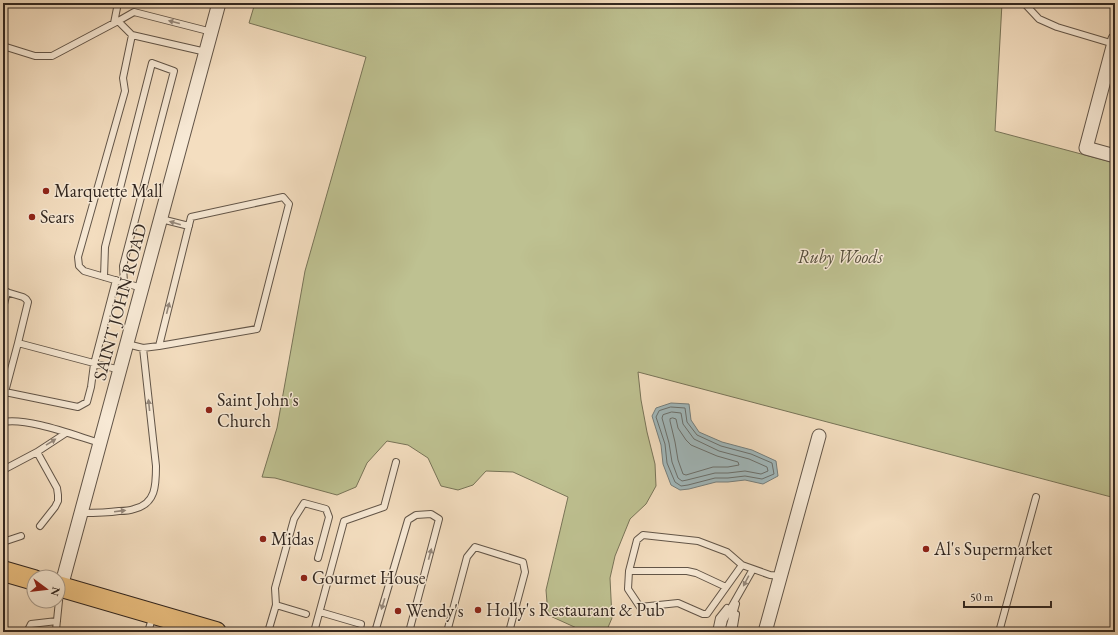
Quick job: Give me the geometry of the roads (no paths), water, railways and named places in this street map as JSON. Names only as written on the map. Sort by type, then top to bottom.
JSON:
[{"type":"main road","points":[[3,572],[26,578]]},
{"type":"main road","points":[[66,590],[151,623],[216,632]]},
{"type":"street","name":"SAINT JOHN ROAD","points":[[64,569],[81,513],[220,3]]},
{"type":"street","points":[[1114,42],[1086,148],[1115,156]]},
{"type":"street","points":[[765,632],[819,436]]},
{"type":"lane","points":[[116,22],[118,3]]},
{"type":"lane","points":[[1024,3],[1039,19],[1057,27],[1114,42]]},
{"type":"lane","points":[[3,46],[35,56],[52,56],[134,12],[212,32]]},
{"type":"lane","points":[[116,22],[132,35],[206,52]]},
{"type":"lane","points":[[132,35],[123,78],[124,91],[78,257],[79,266],[84,271],[142,288]]},
{"type":"lane","points":[[104,277],[105,247],[152,63],[174,71],[123,266],[124,283]]},
{"type":"lane","points":[[127,344],[143,348],[159,346],[257,329],[289,204],[283,197],[191,217],[159,346]]},
{"type":"lane","points":[[161,219],[189,226]]},
{"type":"lane","points":[[3,308],[5,292],[23,297],[28,302],[5,392],[78,407],[87,402],[91,387],[94,364],[116,280]]},
{"type":"lane","points":[[18,343],[120,370]]},
{"type":"lane","points":[[81,513],[98,514],[135,509],[146,504],[153,495],[156,483],[156,466],[143,348]]},
{"type":"lane","points":[[3,422],[7,421],[36,424],[100,443]]},
{"type":"lane","points":[[3,470],[66,433]]},
{"type":"lane","points":[[36,452],[57,488],[58,495],[58,501],[55,507],[40,526]]},
{"type":"lane","points":[[314,632],[344,521],[384,507],[396,462]]},
{"type":"lane","points":[[999,632],[1036,497]]},
{"type":"lane","points":[[268,632],[276,606],[275,588],[294,519],[304,503],[326,509],[330,517],[318,558]]},
{"type":"lane","points":[[375,632],[408,520],[416,515],[431,514],[439,519],[409,632]]},
{"type":"lane","points":[[742,565],[708,614],[703,614],[678,603],[640,608],[628,589],[629,566],[637,540],[644,535],[698,540],[727,552],[742,565],[781,576]]},
{"type":"lane","points":[[3,540],[6,541],[21,536]]},
{"type":"lane","points":[[447,632],[466,557],[475,547],[522,562],[525,572],[509,632]]},
{"type":"lane","points":[[721,632],[724,620],[753,568]]},
{"type":"lane","points":[[628,571],[687,571],[696,573],[726,587]]},
{"type":"lane","points":[[716,632],[719,618],[740,593]]},
{"type":"lane","points":[[728,632],[740,593]]},
{"type":"lane","points":[[733,632],[740,593]]},
{"type":"lane","points":[[276,606],[306,614]]},
{"type":"lane","points":[[58,609],[56,631],[65,632]]},
{"type":"lane","points":[[320,612],[361,624],[359,632]]},
{"type":"lane","points":[[27,632],[31,624],[57,621]]},
{"type":"water","points":[[671,403],[689,404],[691,420],[699,432],[722,442],[752,450],[776,461],[778,476],[763,484],[745,480],[716,482],[680,490],[671,485],[663,464],[661,445],[652,416],[656,408]]},
{"type":"place","name":"Marquette Mall","points":[[46,191]]},
{"type":"place","name":"Sears","points":[[32,217]]},
{"type":"place","name":"Saint John's Church","points":[[209,410]]},
{"type":"place","name":"Midas","points":[[263,539]]},
{"type":"place","name":"Al's Supermarket","points":[[926,549]]},
{"type":"place","name":"Gourmet House","points":[[304,578]]},
{"type":"place","name":"Holly's Restaurant & Pub","points":[[478,610]]},
{"type":"place","name":"Wendy's","points":[[398,611]]},
{"type":"park label","name":"Ruby Woods","points":[[840,257]]}]
